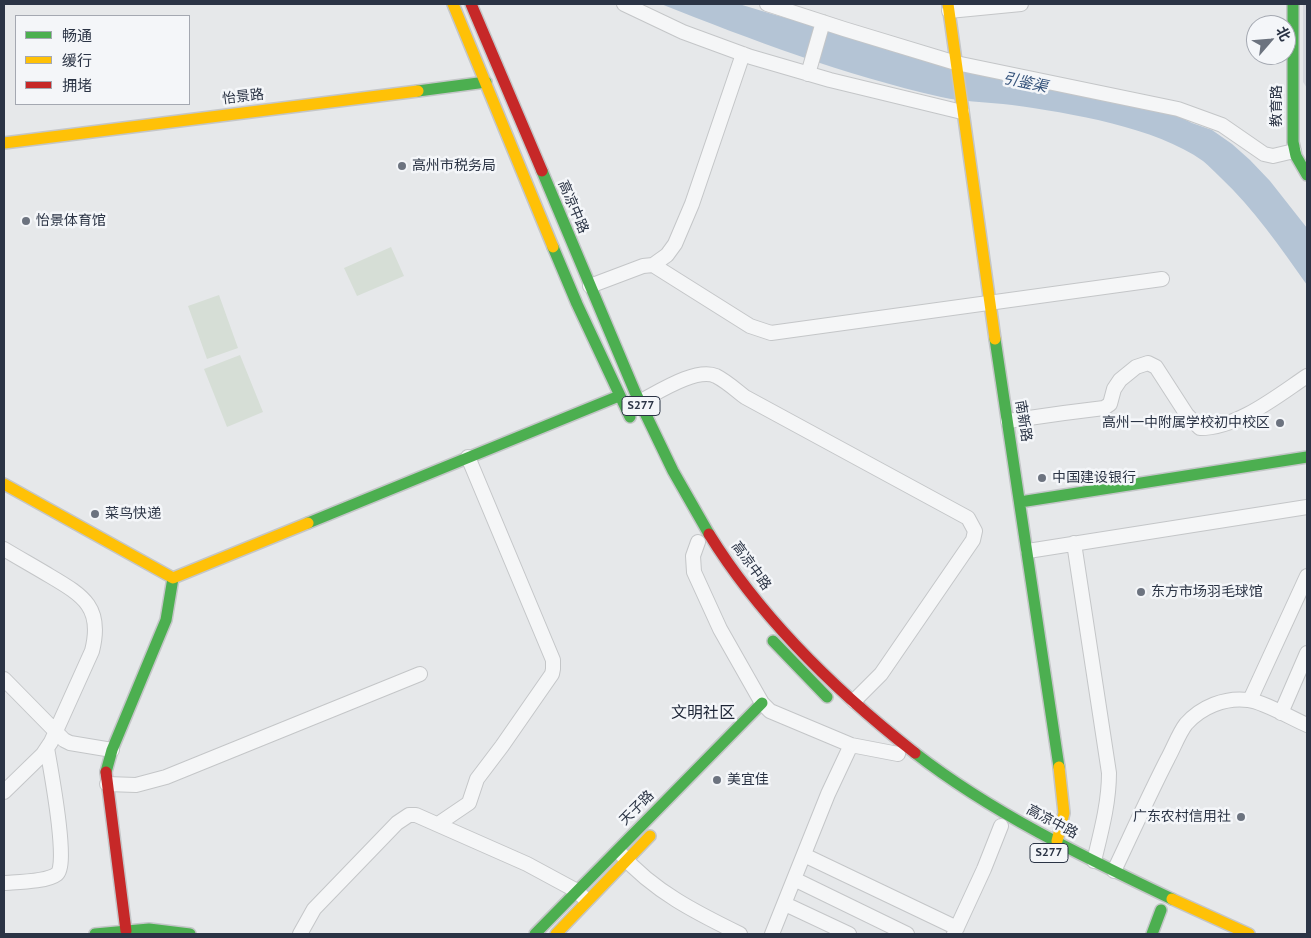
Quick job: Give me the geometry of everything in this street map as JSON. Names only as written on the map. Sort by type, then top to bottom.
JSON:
[{"type":"street","name":"S277","points":[[454,4],[577,304],[636,429]]},
{"type":"street","name":"高凉中路","points":[[471,4],[661,451],[711,535],[751,594],[779,626],[854,701],[906,746],[965,788],[1009,815],[1094,861],[1193,910],[1249,934]]},
{"type":"street","points":[[624,4],[683,32],[743,54],[962,109]]},
{"type":"street","points":[[767,4],[822,27],[957,67],[1178,109],[1222,125],[1264,154],[1273,156],[1294,151]]},
{"type":"street","points":[[948,7],[1022,4]]},
{"type":"street","name":"教育路","points":[[1293,4],[1292,129],[1294,151],[1307,175]]},
{"type":"street","name":"南新路","points":[[948,7],[989,302],[1065,804],[1065,816],[1057,841]]},
{"type":"street","points":[[809,70],[822,27]]},
{"type":"street","points":[[590,286],[643,266],[654,265],[672,250],[692,204],[743,54]]},
{"type":"street","name":"怡景路","points":[[4,143],[486,82]]},
{"type":"street","points":[[654,265],[750,326],[763,332],[771,333],[1162,279]]},
{"type":"street","points":[[1008,422],[1064,412],[1104,408],[1110,404],[1114,389],[1120,380],[1136,367],[1148,362],[1156,367],[1187,415],[1200,428],[1214,427],[1235,420],[1307,376]]},
{"type":"street","points":[[639,402],[689,378],[700,375],[716,377],[745,397],[968,518],[974,531],[973,540],[881,674],[854,701]]},
{"type":"street","points":[[173,578],[619,396]]},
{"type":"street","points":[[438,824],[469,803],[477,779],[502,746],[554,669],[552,660],[468,457]]},
{"type":"street","points":[[1020,502],[1307,457]]},
{"type":"street","points":[[4,484],[173,578]]},
{"type":"street","points":[[1028,551],[1307,507]]},
{"type":"street","points":[[690,529],[701,548]]},
{"type":"street","points":[[711,535],[693,556],[694,572],[720,629],[765,711],[851,746],[898,754]]},
{"type":"street","points":[[1074,543],[1109,773],[1109,790],[1094,861]]},
{"type":"street","points":[[4,549],[79,594],[92,613],[96,625],[96,636],[92,651],[56,733],[47,748],[4,792]]},
{"type":"street","points":[[1250,700],[1307,576]]},
{"type":"street","points":[[126,931],[106,771],[112,750],[166,620],[173,578]]},
{"type":"street","points":[[764,631],[832,702]]},
{"type":"street","points":[[1281,713],[1307,653]]},
{"type":"street","points":[[107,784],[136,785],[166,777],[420,674]]},
{"type":"street","points":[[4,679],[56,733],[70,743],[112,750]]},
{"type":"street","points":[[1114,871],[1185,725],[1208,707],[1234,699],[1250,700],[1307,725]]},
{"type":"street","name":"天子路","points":[[556,934],[588,901],[622,855],[765,711]]},
{"type":"street","points":[[876,736],[934,781]]},
{"type":"street","points":[[772,934],[828,794],[851,746]]},
{"type":"street","points":[[4,883],[44,879],[60,871],[61,850],[47,748]]},
{"type":"street","points":[[300,934],[314,909],[401,819],[412,814],[527,864],[577,891],[588,901]]},
{"type":"street","points":[[804,855],[956,931],[984,869],[1000,825]]},
{"type":"street","name":"天子路","points":[[535,934],[577,891],[656,830]]},
{"type":"street","points":[[622,855],[649,882],[684,905],[740,934]]},
{"type":"street","points":[[794,879],[907,934]]},
{"type":"street","points":[[785,904],[849,934]]},
{"type":"street","points":[[1152,934],[1161,910]]},
{"type":"street","points":[[95,934],[166,930],[190,934]]},
{"type":"shaded area","points":[[1303,4],[1307,4],[1307,88],[1303,82]]},
{"type":"shaded area","points":[[391,247],[404,276],[357,296],[344,268]]},
{"type":"shaded area","points":[[219,295],[238,348],[207,359],[188,306]]},
{"type":"shaded area","points":[[240,355],[263,412],[227,427],[204,369]]},
{"type":"water","name":"引鉴渠","points":[[661,4],[739,4],[882,45],[1172,113],[1212,130],[1250,160],[1270,181],[1307,228],[1307,285],[1244,202],[1203,161],[1184,149],[1137,130],[1085,117],[1012,105],[950,99],[905,88],[799,56]]},
{"type":"traffic: fast","points":[[1293,4],[1293,142],[1296,156],[1307,175]]},
{"type":"traffic: fast","points":[[418,91],[486,82]]},
{"type":"traffic: fast","points":[[542,171],[635,392],[673,471],[709,534]]},
{"type":"traffic: fast","points":[[553,247],[577,304],[630,417]]},
{"type":"traffic: fast","points":[[995,339],[1059,767]]},
{"type":"traffic: fast","points":[[308,523],[619,396]]},
{"type":"traffic: fast","points":[[1020,502],[1307,457]]},
{"type":"traffic: fast","points":[[106,772],[112,750],[166,620],[173,578]]},
{"type":"traffic: fast","points":[[773,641],[827,697]]},
{"type":"traffic: fast","points":[[535,934],[762,703]]},
{"type":"traffic: fast","points":[[915,753],[975,795],[1039,833],[1172,899]]},
{"type":"traffic: fast","points":[[1152,934],[1161,910]]},
{"type":"traffic: fast","points":[[95,934],[149,929],[190,934]]},
{"type":"traffic: slow","points":[[453,4],[553,247]]},
{"type":"traffic: slow","points":[[948,4],[995,339]]},
{"type":"traffic: slow","points":[[4,143],[418,91]]},
{"type":"traffic: slow","points":[[4,484],[173,578],[308,523]]},
{"type":"traffic: slow","points":[[1057,841],[1064,813],[1059,767]]},
{"type":"traffic: slow","points":[[556,934],[650,836]]},
{"type":"traffic: slow","points":[[1172,899],[1249,934]]},
{"type":"traffic: jam","points":[[471,4],[542,171]]},
{"type":"traffic: jam","points":[[709,534],[752,595],[802,652],[857,705],[915,753]]},
{"type":"traffic: jam","points":[[106,772],[126,931]]},
{"type":"place","name":"高州市税务局","points":[[402,166]]},
{"type":"place","name":"怡景体育馆","points":[[26,221]]},
{"type":"place","name":"高州一中附属学校初中校区","points":[[1280,423]]},
{"type":"place","name":"中国建设银行","points":[[1042,478]]},
{"type":"place","name":"菜鸟快递","points":[[95,514]]},
{"type":"place","name":"东方市场羽毛球馆","points":[[1141,592]]},
{"type":"place","name":"美宜佳","points":[[717,780]]},
{"type":"place","name":"广东农村信用社","points":[[1241,817]]},
{"type":"district","name":"文明社区","points":[[703,713]]}]
